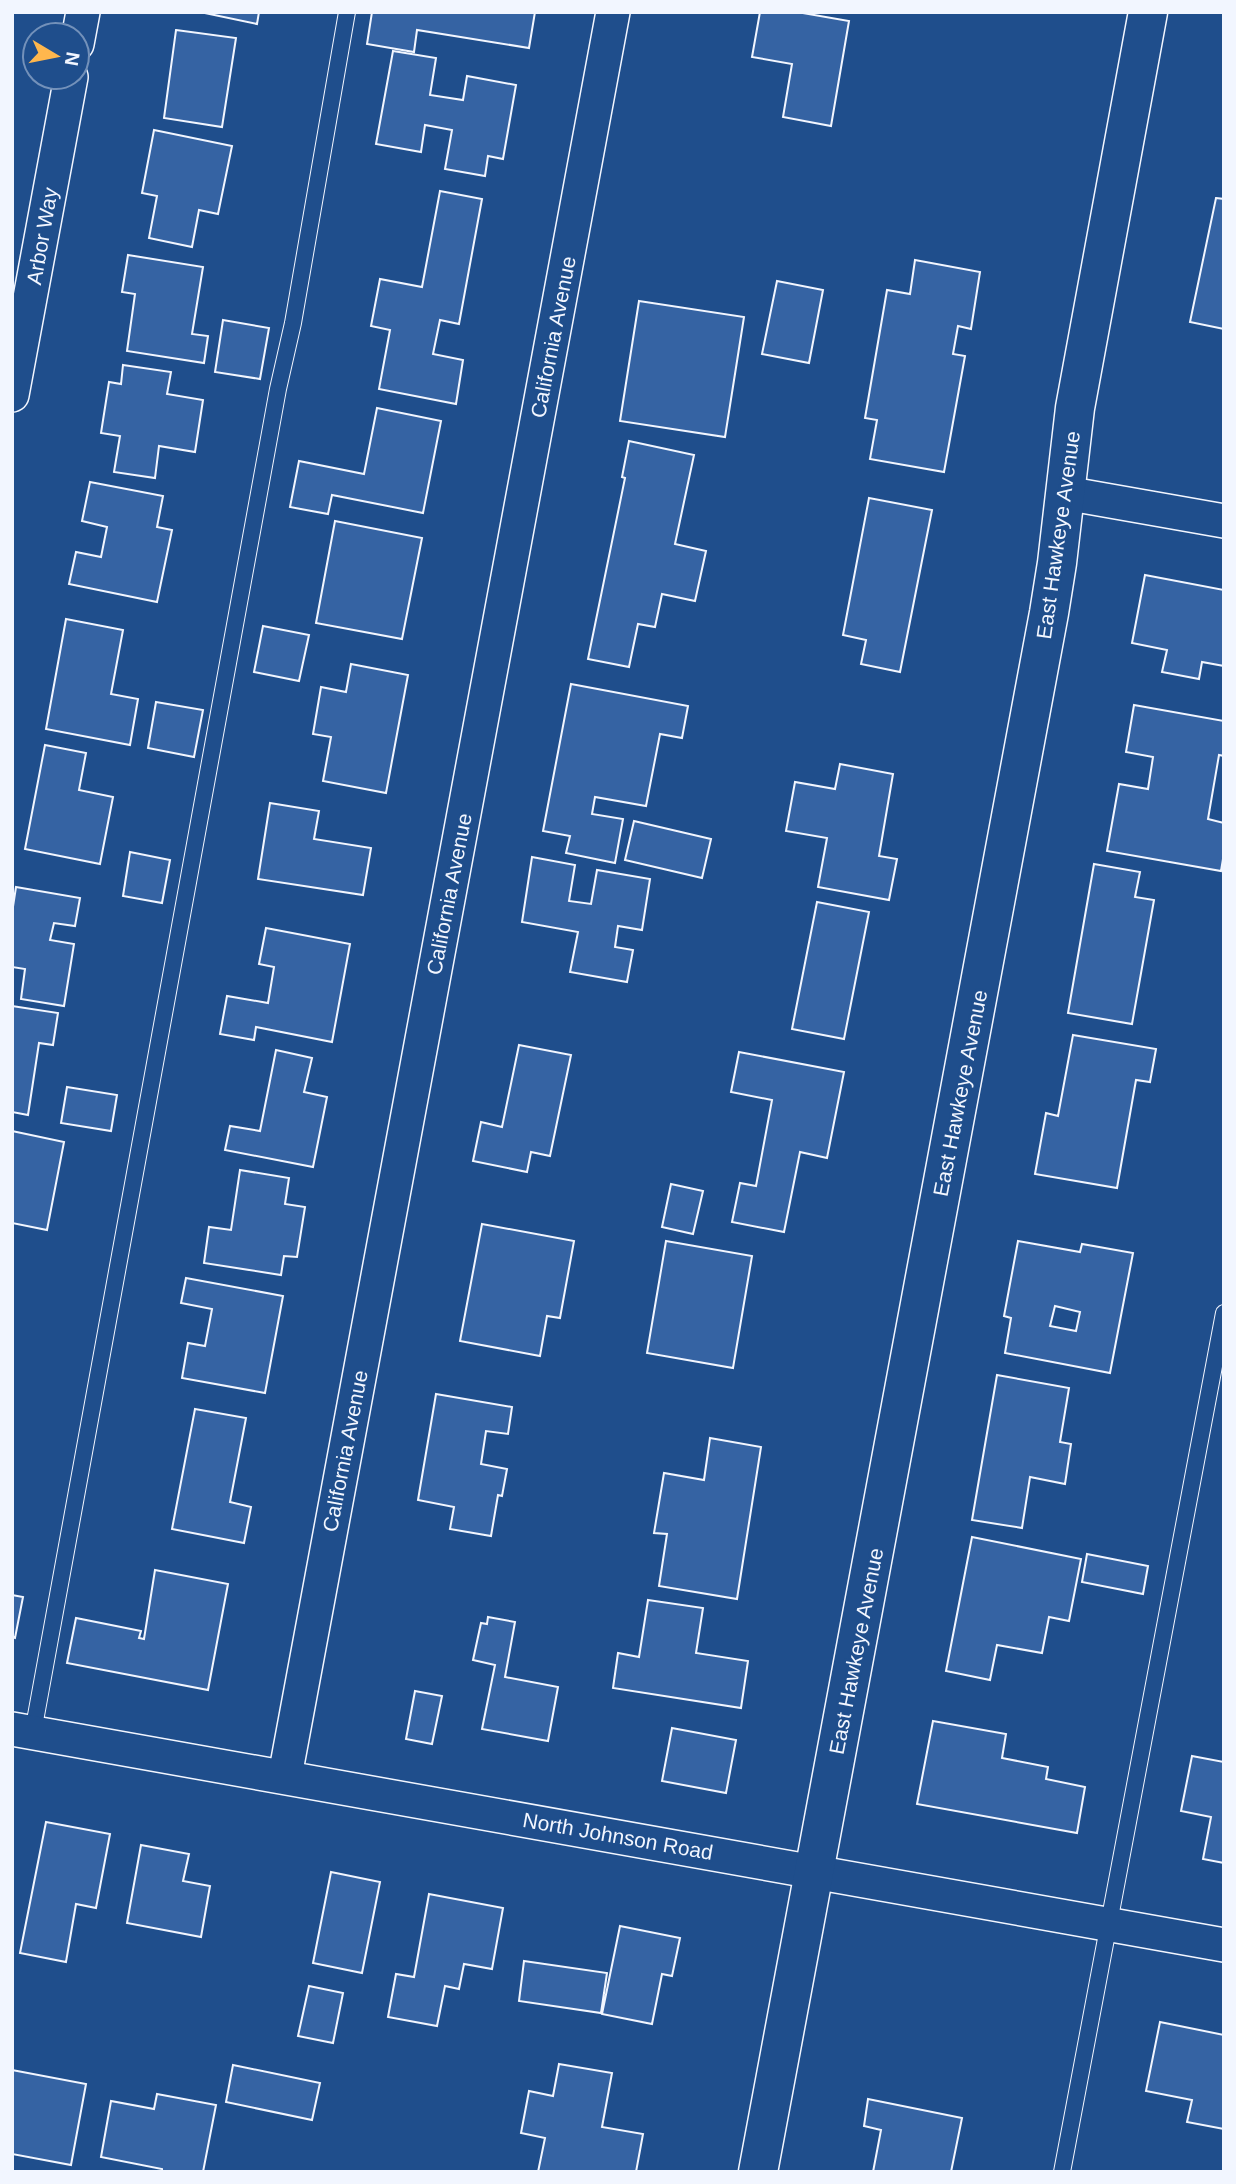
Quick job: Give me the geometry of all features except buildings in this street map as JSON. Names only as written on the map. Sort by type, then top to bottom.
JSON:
[{"type":"street","name":"California Avenue","points":[[285,1776],[613,12]]},
{"type":"street","name":"East Hawkeye Avenue","points":[[758,2172],[1051,603],[1075,408],[1148,12]]},
{"type":"street","name":"Arbor Way","points":[[12,396],[24,265],[68,91]]},
{"type":"street","points":[[1065,493],[1224,521]]},
{"type":"street","name":"North Johnson Road","points":[[23,1730],[1224,1945]]},
{"type":"lane","points":[[23,1730],[278,389],[293,323],[347,12]]},
{"type":"lane","points":[[1064,2172],[1224,1312]]}]
